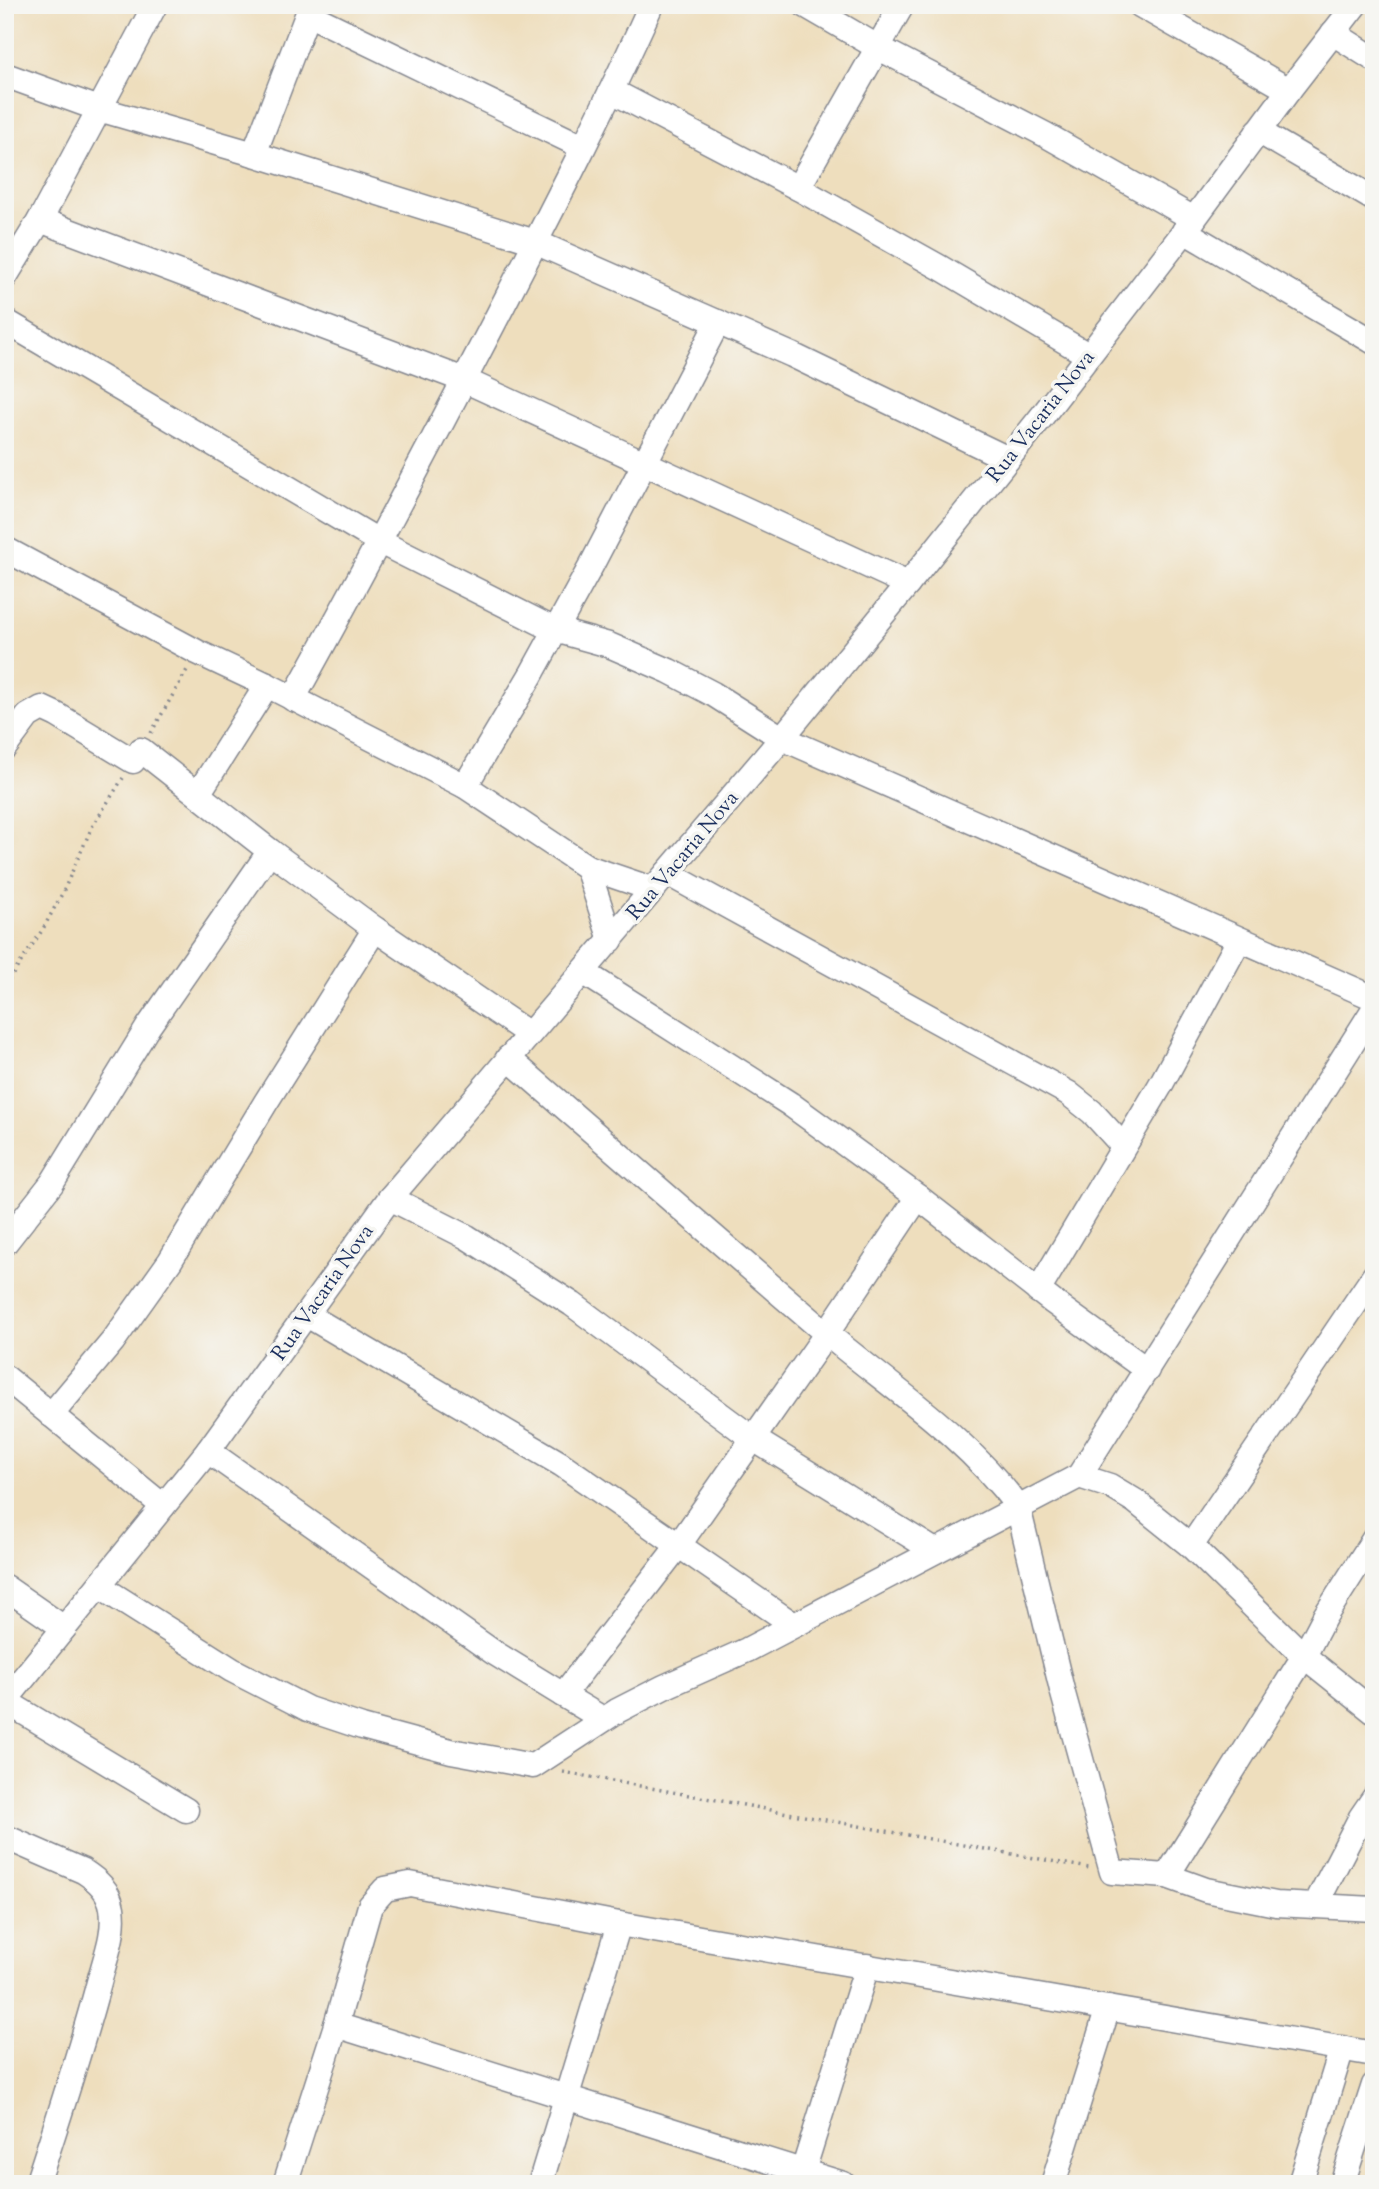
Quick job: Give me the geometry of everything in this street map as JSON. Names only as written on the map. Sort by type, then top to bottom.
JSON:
[{"type":"street","points":[[5,277],[40,220],[155,5]]},
{"type":"street","points":[[293,699],[380,542],[464,380],[612,90],[651,5]]},
{"type":"street","points":[[805,5],[879,48],[1046,135],[1374,342]]},
{"type":"street","points":[[798,188],[902,5]]},
{"type":"street","points":[[1140,5],[1289,90]]},
{"type":"street","name":"Rua Vacaria Nova","points":[[5,1701],[208,1451],[390,1198],[782,738],[908,584],[1189,225],[1355,5]]},
{"type":"street","points":[[254,154],[310,9],[583,147]]},
{"type":"street","points":[[1334,33],[1374,59]]},
{"type":"street","points":[[5,75],[99,109],[254,154],[535,242],[804,361],[1008,459]]},
{"type":"street","points":[[612,90],[798,188],[1088,355]]},
{"type":"street","points":[[1258,131],[1374,199]]},
{"type":"street","points":[[40,220],[464,380],[908,584]]},
{"type":"street","points":[[5,321],[380,542],[555,630],[609,645],[670,671],[713,694],[782,738],[1374,998]]},
{"type":"street","points":[[465,786],[531,676],[646,464],[718,322]]},
{"type":"street","points":[[5,550],[197,652],[268,685],[465,786],[587,867],[660,881],[1068,1093],[1092,1112],[1123,1146]]},
{"type":"street","points":[[198,794],[268,685]]},
{"type":"street","points":[[5,747],[28,716],[42,708],[137,756],[198,794],[375,929],[529,1034]]},
{"type":"street","points":[[5,1243],[52,1183],[148,1027],[270,851]]},
{"type":"street","points":[[587,867],[611,940]]},
{"type":"street","points":[[51,1415],[113,1340],[170,1261],[375,929]]},
{"type":"street","points":[[1038,1291],[1160,1086],[1239,940]]},
{"type":"street","points":[[583,972],[790,1104],[1147,1370]]},
{"type":"street","points":[[99,1586],[232,1670],[308,1709],[451,1751],[533,1766],[603,1719],[664,1687],[747,1650],[1079,1476],[1374,1009]]},
{"type":"street","points":[[508,1058],[827,1333],[963,1445],[1002,1485],[1018,1507],[1062,1690],[1112,1872],[1167,1876],[1206,1890],[1276,1904],[1374,1909]]},
{"type":"street","points":[[563,1695],[678,1546],[918,1197]]},
{"type":"street","points":[[390,1198],[467,1237],[572,1304],[752,1438],[936,1551]]},
{"type":"street","points":[[1191,1546],[1374,1276]]},
{"type":"street","points":[[307,1315],[561,1464],[794,1625]]},
{"type":"street","points":[[5,1377],[163,1506]]},
{"type":"street","points":[[208,1451],[493,1652],[603,1719]]},
{"type":"street","points":[[1079,1476],[1110,1486],[1135,1501],[1191,1546],[1304,1656],[1374,1712]]},
{"type":"street","points":[[1167,1876],[1374,1539]]},
{"type":"street","points":[[5,1587],[64,1628]]},
{"type":"street","points":[[5,1701],[186,1810]]},
{"type":"street","points":[[1315,1906],[1361,1817],[1374,1798]]},
{"type":"street","points":[[5,1837],[83,1871],[108,1895],[113,1913],[108,1947],[85,2035],[37,2184]]},
{"type":"street","points":[[285,2184],[336,2025],[370,1906],[385,1889],[410,1884],[619,1924],[1374,2053]]},
{"type":"street","points":[[540,2184],[619,1924]]},
{"type":"street","points":[[801,2178],[867,1966]]},
{"type":"street","points":[[1053,2184],[1108,2008]]},
{"type":"street","points":[[336,2025],[566,2097],[801,2178],[843,2184]]},
{"type":"street","points":[[1300,2184],[1342,2048]]},
{"type":"street","points":[[1342,2184],[1374,2085]]},
{"type":"path","points":[[5,986],[43,929],[92,827],[197,652]]},
{"type":"path","points":[[533,1766],[1112,1872]]}]
